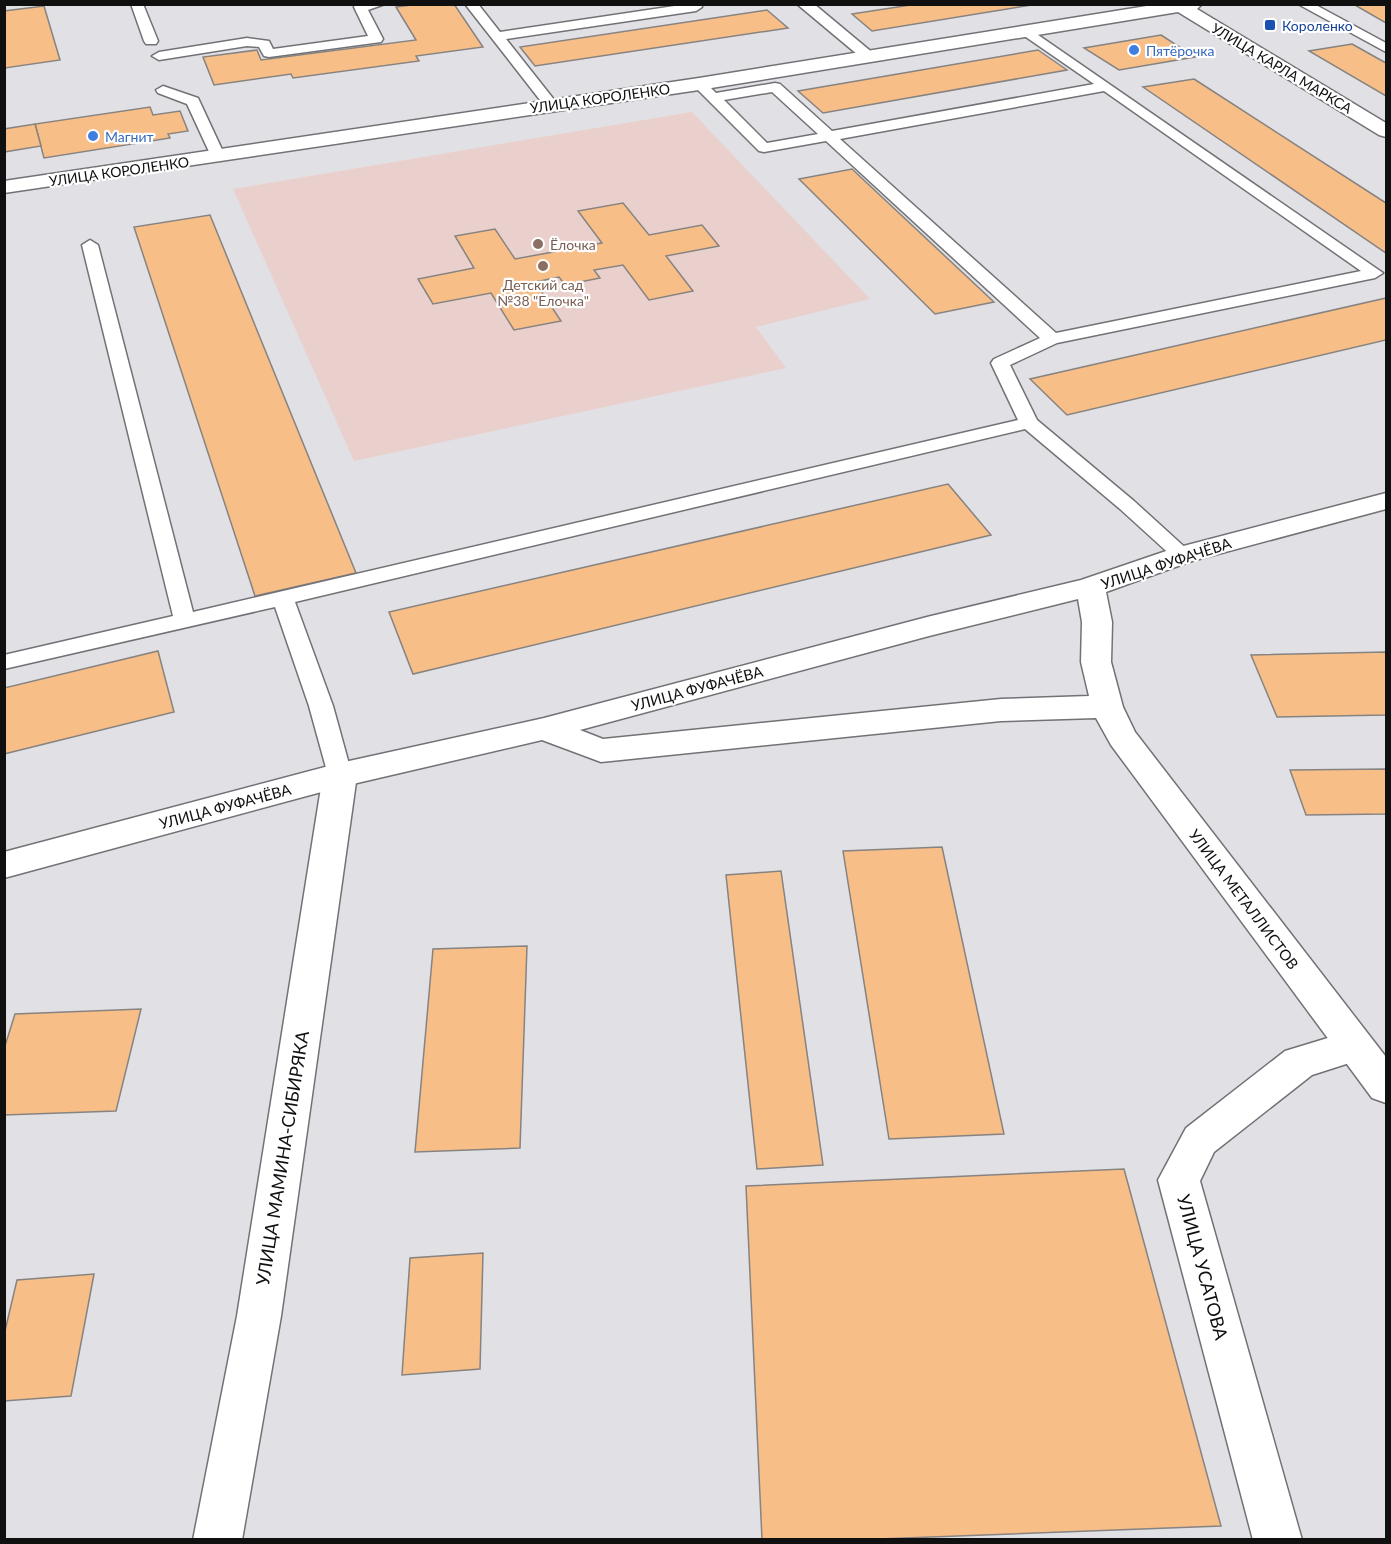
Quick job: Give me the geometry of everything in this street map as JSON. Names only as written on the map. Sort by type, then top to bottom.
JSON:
[{"type":"street","name":"УЛИЦА КОРОЛЕНКО","points":[[4,187],[552,106],[706,91],[869,57],[1184,5]]},
{"type":"street","name":"УЛИЦА КАРЛА МАРКСА","points":[[1184,5],[1386,131]]},
{"type":"street","name":"УЛИЦА ФУФАЧЁВА","points":[[4,865],[340,775],[544,729],[927,627],[1090,587],[1182,555],[1386,501]]},
{"type":"street","name":"УЛИЦА МЕТАЛЛИСТОВ","points":[[1090,587],[1097,622],[1095,662],[1107,707],[1122,737],[1386,1086]]},
{"type":"street","points":[[544,729],[601,751],[1001,710],[1107,707]]},
{"type":"street","name":"УЛИЦА МАМИНА-СИБИРЯКА","points":[[217,1539],[258,1316],[340,775]]},
{"type":"street","name":"УЛИЦА УСАТОВА","points":[[1278,1539],[1179,1180],[1200,1140],[1299,1063],[1354,1046]]},
{"type":"lane","points":[[137,4],[151,41]]},
{"type":"lane","points":[[159,56],[247,42],[264,44],[269,53],[376,39],[360,7],[379,4]]},
{"type":"lane","points":[[471,4],[552,106]]},
{"type":"lane","points":[[496,37],[696,7],[694,4]]},
{"type":"lane","points":[[803,4],[869,57]]},
{"type":"lane","points":[[1304,4],[1386,49]]},
{"type":"lane","points":[[1028,32],[1375,273],[1052,339],[1000,363],[1029,423],[1127,504],[1182,555]]},
{"type":"lane","points":[[706,91],[764,148],[1106,86]]},
{"type":"lane","points":[[706,91],[775,87],[1052,339]]},
{"type":"lane","points":[[163,90],[193,101],[218,156]]},
{"type":"lane","points":[[90,245],[184,620]]},
{"type":"lane","points":[[4,662],[1029,423]]},
{"type":"lane","points":[[284,598],[321,706],[340,775]]},
{"type":"shaded area","name":"Ёлочка","points":[[692,112],[870,299],[756,327],[786,368],[354,461],[233,189]]},
{"type":"building","points":[[419,4],[454,4],[483,47],[416,56],[419,61],[293,78],[291,74],[214,85],[203,57],[257,50],[261,60],[416,40],[396,7]]},
{"type":"building","points":[[917,4],[1038,4],[872,31],[852,14]]},
{"type":"building","points":[[1353,4],[1386,4],[1386,23]]},
{"type":"building","points":[[44,6],[60,60],[5,68],[4,11]]},
{"type":"building","points":[[767,10],[788,28],[535,66],[520,47]]},
{"type":"building","points":[[1161,35],[1195,57],[1119,70],[1084,48]]},
{"type":"building","points":[[1352,44],[1386,63],[1386,96],[1309,51]]},
{"type":"building","points":[[1038,50],[1067,70],[823,113],[798,91]]},
{"type":"building","points":[[1194,79],[1386,203],[1386,253],[1143,87]]},
{"type":"building","points":[[150,107],[153,115],[180,111],[188,131],[168,134],[170,138],[44,158],[35,124]]},
{"type":"building","points":[[35,124],[41,146],[4,152],[4,129]]},
{"type":"building","points":[[852,169],[994,302],[935,314],[799,179]]},
{"type":"building","name":"Детский сад №38 \"Елочка\"","points":[[623,203],[649,235],[702,225],[719,246],[666,256],[693,291],[649,300],[623,265],[594,270],[600,278],[565,285],[559,277],[535,282],[561,321],[514,330],[491,293],[433,304],[418,279],[474,268],[455,236],[495,229],[515,259],[602,243],[578,211]]},
{"type":"building","points":[[210,215],[356,573],[255,596],[134,227]]},
{"type":"building","points":[[1386,298],[1386,340],[1067,415],[1030,379]]},
{"type":"building","points":[[948,484],[991,535],[413,674],[389,612]]},
{"type":"building","points":[[158,651],[174,712],[4,754],[4,688]]},
{"type":"building","points":[[1386,652],[1386,715],[1277,717],[1251,655]]},
{"type":"building","points":[[1386,769],[1386,814],[1306,815],[1290,770]]},
{"type":"building","points":[[942,847],[1004,1134],[889,1139],[843,851]]},
{"type":"building","points":[[781,871],[823,1165],[757,1169],[726,875]]},
{"type":"building","points":[[527,946],[520,1148],[415,1152],[433,949]]},
{"type":"building","points":[[141,1009],[116,1111],[4,1115],[4,1049],[15,1014]]},
{"type":"building","points":[[1124,1169],[1221,1526],[851,1540],[762,1540],[746,1186]]},
{"type":"building","points":[[483,1253],[480,1369],[402,1375],[410,1258]]},
{"type":"building","points":[[94,1274],[71,1396],[4,1401],[4,1335],[17,1280]]},
{"type":"place","name":"Короленко","points":[[1270,25]]},
{"type":"place","name":"Пятёрочка","points":[[1134,50]]},
{"type":"place","name":"Магнит","points":[[93,136]]},
{"type":"place","name":"Ёлочка","points":[[538,244]]},
{"type":"place","name":"Детский сад №38 \"Елочка\"","points":[[543,266]]}]
